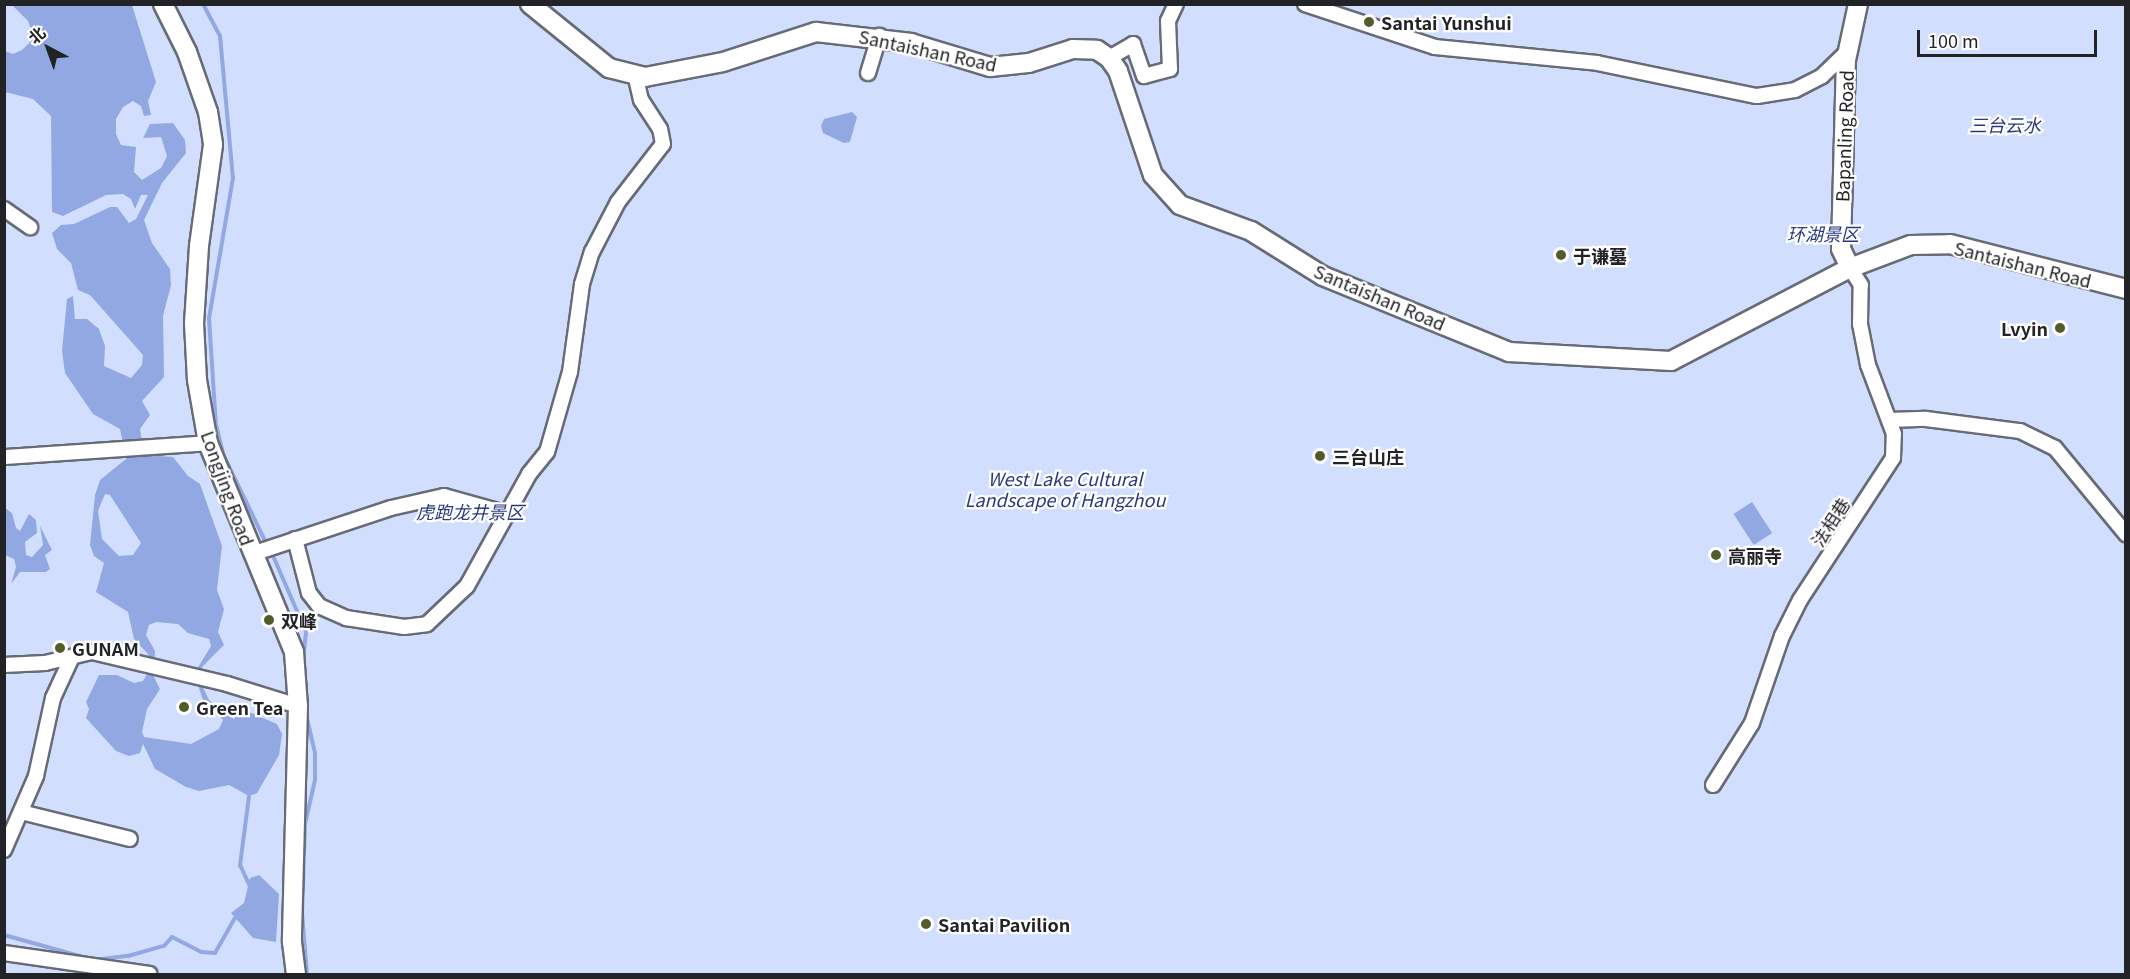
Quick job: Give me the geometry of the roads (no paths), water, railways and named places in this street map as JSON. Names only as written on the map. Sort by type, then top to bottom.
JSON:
[{"type":"street","name":"Longjing Road","points":[[163,4],[187,52],[208,112],[213,145],[199,246],[194,323],[197,380],[208,443],[264,550],[294,652],[298,706],[292,830],[296,975]]},
{"type":"street","name":"Santaishan Road","points":[[530,4],[609,68],[645,77],[723,62],[816,32],[879,36],[990,67],[1029,63],[1073,49],[1097,50],[1110,57],[1118,71],[1153,176],[1180,205],[1191,212],[1251,231],[1323,276],[1509,352],[1671,361],[1850,268],[1911,245],[1950,244],[2126,289]]},
{"type":"street","points":[[1110,57],[1133,44],[1144,76],[1170,69],[1168,21],[1176,4]]},
{"type":"street","points":[[1305,4],[1436,47],[1597,63],[1757,96],[1795,90],[1822,76],[1847,52]]},
{"type":"street","name":"Bapanling Road","points":[[1850,268],[1841,249],[1847,52],[1858,4]]},
{"type":"street","points":[[868,73],[879,36]]},
{"type":"street","points":[[296,539],[309,593],[319,606],[346,618],[404,627],[427,624],[467,586],[509,514],[529,474],[547,452],[570,372],[582,284],[592,252],[618,202],[663,144],[660,129],[641,100],[635,75]]},
{"type":"street","points":[[4,209],[30,227]]},
{"type":"street","name":"法相巷","points":[[1713,785],[1752,723],[1782,636],[1800,600],[1893,458],[1894,434],[1868,365],[1860,324],[1861,285],[1850,268]]},
{"type":"street","points":[[1889,420],[1926,419],[2020,431],[2055,448],[2126,534]]},
{"type":"street","points":[[4,457],[208,443]]},
{"type":"street","points":[[264,550],[391,508],[444,496],[509,514]]},
{"type":"street","points":[[4,665],[71,659],[92,652],[140,662],[298,706]]},
{"type":"street","points":[[4,849],[21,812],[49,730],[53,698],[71,659]]},
{"type":"street","points":[[21,812],[130,839]]},
{"type":"street","points":[[4,953],[149,975]]},
{"type":"water","points":[[12,5],[132,5],[156,82],[148,101],[151,115],[144,116],[141,106],[133,101],[123,107],[116,119],[116,134],[121,145],[136,147],[134,172],[142,180],[161,168],[167,156],[161,137],[143,138],[150,124],[173,123],[185,140],[186,153],[162,183],[144,220],[152,243],[170,269],[171,285],[163,316],[164,377],[142,401],[150,415],[140,429],[144,455],[173,457],[188,476],[200,484],[222,546],[217,590],[224,609],[218,632],[224,645],[202,667],[202,685],[209,700],[234,719],[242,709],[277,724],[282,734],[279,755],[257,793],[249,796],[229,785],[199,791],[186,787],[155,769],[143,744],[140,753],[129,756],[116,751],[86,718],[89,709],[86,702],[99,675],[117,675],[134,683],[143,681],[150,669],[148,654],[134,639],[128,612],[96,592],[104,563],[94,556],[90,545],[95,495],[100,480],[126,459],[120,429],[93,414],[65,373],[62,351],[67,299],[73,296],[75,319],[87,319],[99,329],[105,346],[104,366],[131,378],[142,365],[143,355],[90,295],[78,290],[71,263],[57,249],[52,233],[61,225],[74,224],[110,207],[117,207],[129,223],[136,219],[148,195],[141,195],[135,209],[131,199],[123,194],[106,195],[63,216],[52,212],[51,116],[33,99],[5,92],[5,51],[13,54],[22,50],[34,38],[28,21]],"holes":[[[105,494],[110,495],[141,543],[133,555],[119,556],[102,539],[98,511]],[[156,622],[178,624],[188,633],[209,639],[211,646],[197,669],[199,688],[203,700],[223,720],[219,729],[191,744],[144,737],[142,732],[147,709],[160,689],[154,677],[155,651],[146,635],[149,625]]]},
{"type":"water","points":[[852,112],[857,117],[850,142],[844,143],[823,133],[821,126],[824,119]]},
{"type":"water","points":[[1752,502],[1772,533],[1754,545],[1734,514]]},
{"type":"water","points":[[5,508],[12,513],[16,528],[20,531],[29,514],[36,520],[37,533],[25,542],[26,555],[32,557],[43,545],[40,526],[52,550],[45,555],[50,569],[46,572],[20,572],[11,584],[16,567],[14,559],[5,555]]},
{"type":"water","points":[[259,875],[279,894],[276,942],[253,938],[231,913],[244,903],[250,878]]},
{"type":"waterway","points":[[203,4],[220,36],[233,178],[209,318],[216,425],[224,456],[267,545]]},
{"type":"waterway","points":[[271,551],[306,632],[303,662]]},
{"type":"waterway","points":[[306,714],[315,753],[315,780],[305,824],[302,913],[307,974]]},
{"type":"waterway","points":[[249,796],[240,865],[250,886]]},
{"type":"waterway","points":[[4,935],[94,960],[128,956],[164,946],[172,937],[201,952],[215,953],[235,918]]},
{"type":"place","name":"Santai Yunshui","points":[[1369,22]]},
{"type":"place","name":"于谦墓","points":[[1561,255]]},
{"type":"place","name":"Lvyin","points":[[2060,328]]},
{"type":"place","name":"三台山庄","points":[[1320,456]]},
{"type":"place","name":"高丽寺","points":[[1716,555]]},
{"type":"place","name":"双峰","points":[[269,620]]},
{"type":"place","name":"GUNAM","points":[[60,648]]},
{"type":"place","name":"Green Tea","points":[[184,707]]},
{"type":"place","name":"Santai Pavilion","points":[[926,924]]},
{"type":"park label","name":"三台云水","points":[[2005,124]]},
{"type":"park label","name":"环湖景区","points":[[1823,233]]},
{"type":"park label","name":"West Lake Cultural Landscape of Hangzhou","points":[[1065,489]]},
{"type":"park label","name":"虎跑龙井景区","points":[[470,511]]}]
